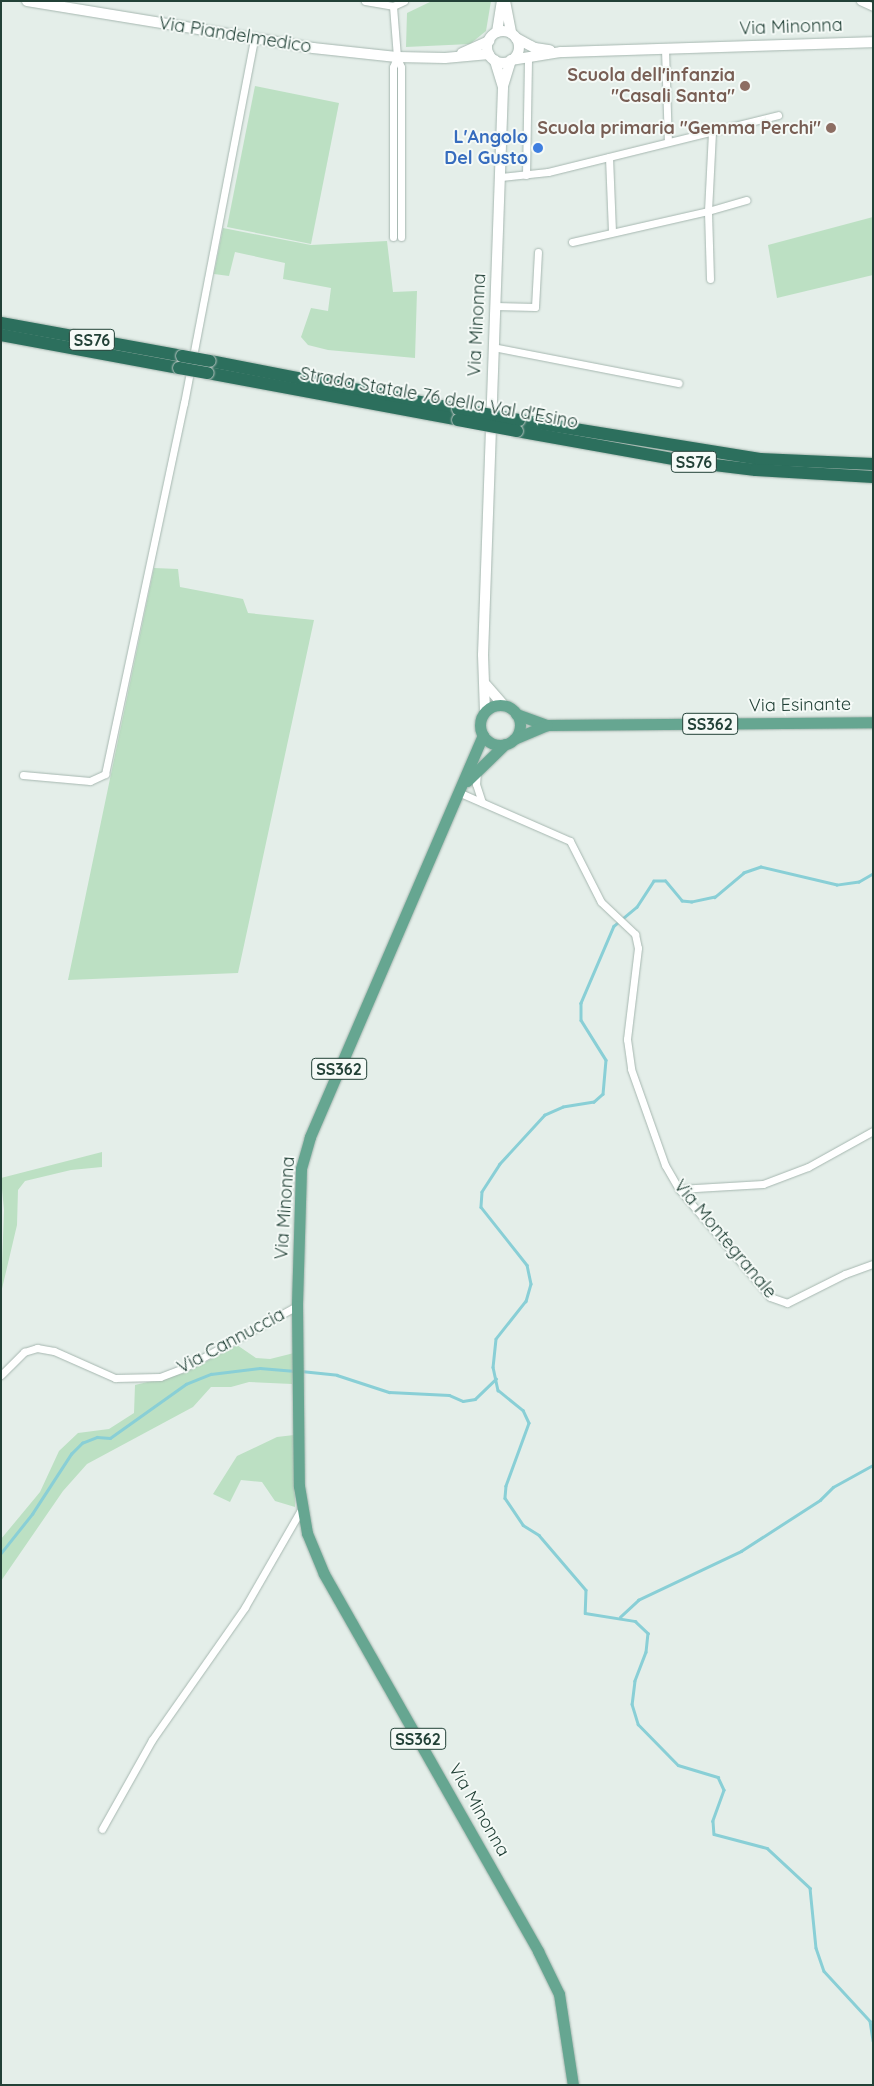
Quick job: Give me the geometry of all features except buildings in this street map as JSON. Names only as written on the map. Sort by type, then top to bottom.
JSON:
[{"type":"highway","name":"Strada Statale 76 della Val d'Esino","points":[[1,323],[181,362]]},
{"type":"highway","name":"Strada Statale 76 della Val d'Esino","points":[[1,335],[209,367],[518,425],[708,464],[873,477]]},
{"type":"highway","name":"Strada Statale 76 della Val d'Esino","points":[[518,425],[690,450],[824,463],[873,463]]},
{"type":"main road","name":"Via Piandelmedico","points":[[27,1],[254,38],[397,57],[492,57]]},
{"type":"main road","name":"Via Minonna","points":[[503,1],[497,32],[514,36],[535,48],[561,52]]},
{"type":"main road","name":"Via Minonna","points":[[485,712],[486,685],[483,655],[503,87],[511,60],[518,50],[503,1]]},
{"type":"main road","points":[[489,41],[497,32]]},
{"type":"main road","name":"Via Piandelmedico","points":[[445,58],[489,41]]},
{"type":"main road","name":"Via Minonna","points":[[489,41],[492,57],[503,87]]},
{"type":"main road","name":"Via Minonna","points":[[492,57],[511,60],[561,52],[873,42]]},
{"type":"main road","points":[[485,712],[504,706],[486,685]]},
{"type":"main road","name":"SS362","points":[[504,706],[516,714]]},
{"type":"main road","name":"SS362","points":[[483,735],[480,723],[485,712]]},
{"type":"main road","points":[[483,735],[492,743],[509,742],[520,724],[516,714]]},
{"type":"main road","name":"Via Esinante","points":[[516,714],[547,725],[873,722]]},
{"type":"main road","name":"Via Esinante","points":[[509,742],[547,725]]},
{"type":"main road","name":"Via Minonna","points":[[483,735],[310,1137],[302,1169],[297,1306],[302,1508],[307,1533],[324,1574],[533,1942],[559,1994],[573,2085]]},
{"type":"main road","name":"Via Minonna","points":[[458,792],[477,771],[509,742]]},
{"type":"street","points":[[365,1],[392,6],[404,1]]},
{"type":"street","name":"Via Minonna","points":[[860,1],[873,7]]},
{"type":"street","points":[[392,6],[397,57],[402,67],[401,237]]},
{"type":"street","points":[[23,775],[90,780],[105,774],[182,413],[254,38]]},
{"type":"street","points":[[665,49],[668,142]]},
{"type":"street","points":[[393,237],[393,67],[397,57]]},
{"type":"street","points":[[526,175],[528,58]]},
{"type":"street","points":[[501,177],[526,175],[778,115]]},
{"type":"street","points":[[710,279],[708,211],[712,132]]},
{"type":"street","points":[[609,156],[612,232]]},
{"type":"street","points":[[572,242],[708,211],[746,200]]},
{"type":"street","points":[[495,306],[535,307],[538,252]]},
{"type":"street","points":[[493,347],[679,383]]},
{"type":"street","points":[[477,771],[476,784],[482,802]]},
{"type":"street","name":"Via Montegranale","points":[[458,792],[570,841],[601,902],[635,934],[638,948],[627,1039],[631,1069],[665,1165],[679,1189],[770,1297],[780,1303],[787,1303],[845,1274],[873,1264]]},
{"type":"street","points":[[679,1189],[763,1184],[808,1168],[873,1131]]},
{"type":"street","name":"Via Cannuccia","points":[[1,1375],[24,1352],[37,1348],[54,1351],[114,1378],[160,1377],[184,1368],[297,1306]]},
{"type":"street","points":[[102,1829],[152,1740],[245,1607],[302,1508]]},
{"type":"green space","points":[[432,1],[491,1],[486,31],[470,44],[406,47],[407,13]]},
{"type":"green space","points":[[255,86],[339,103],[311,244],[227,227]]},
{"type":"green space","points":[[873,217],[873,275],[777,298],[768,245]]},
{"type":"green space","points":[[223,228],[311,245],[387,241],[393,292],[417,291],[415,358],[328,350],[308,345],[301,337],[311,308],[328,311],[331,288],[283,279],[285,263],[235,252],[229,276],[214,274]]},
{"type":"green space","points":[[154,568],[178,569],[180,587],[243,599],[248,613],[314,620],[238,973],[68,980]]},
{"type":"green space","points":[[102,1152],[102,1167],[71,1170],[25,1181],[18,1190],[17,1225],[1,1293],[4,1210],[1,1178]]},
{"type":"green space","points":[[237,1345],[256,1358],[270,1359],[294,1353],[292,1384],[249,1382],[231,1387],[211,1387],[193,1407],[87,1464],[63,1491],[1,1581],[1,1539],[40,1492],[59,1451],[78,1433],[109,1429],[134,1413],[135,1385],[185,1373]]},
{"type":"green space","points":[[294,1435],[295,1507],[275,1501],[262,1482],[241,1480],[230,1502],[213,1494],[237,1456],[277,1437]]},
{"type":"waterway","points":[[873,874],[859,882],[837,885],[761,867],[744,873],[715,897],[692,902],[682,901],[665,881],[654,881],[637,907],[614,926],[581,1003],[581,1020],[606,1060],[603,1094],[594,1102],[563,1107],[545,1115],[500,1164],[482,1192],[481,1207],[527,1265],[531,1284],[526,1301],[496,1339],[493,1367],[498,1390],[523,1410],[529,1423],[506,1486],[505,1498],[523,1525],[539,1535],[586,1590],[585,1613],[635,1621],[648,1633],[646,1652],[635,1681],[632,1704],[638,1724],[678,1765],[718,1777],[724,1790],[713,1821],[714,1834],[767,1848],[810,1888],[816,1948],[824,1971],[870,2021],[873,2041]]},
{"type":"waterway","points":[[1,1553],[32,1514],[71,1454],[82,1443],[97,1437],[110,1438],[186,1384],[211,1374],[260,1368],[295,1371]]},
{"type":"waterway","points":[[301,1371],[337,1375],[389,1392],[449,1395],[463,1401],[475,1399],[496,1379]]},
{"type":"waterway","points":[[620,1617],[638,1600],[741,1551],[820,1500],[833,1487],[873,1465]]},
{"type":"place","name":"Scuola dell'infanzia \"Casali Santa\"","points":[[745,86]]},
{"type":"place","name":"Scuola primaria \"Gemma Perchi\"","points":[[831,128]]},
{"type":"place","name":"L'Angolo Del Gusto","points":[[538,148]]}]
